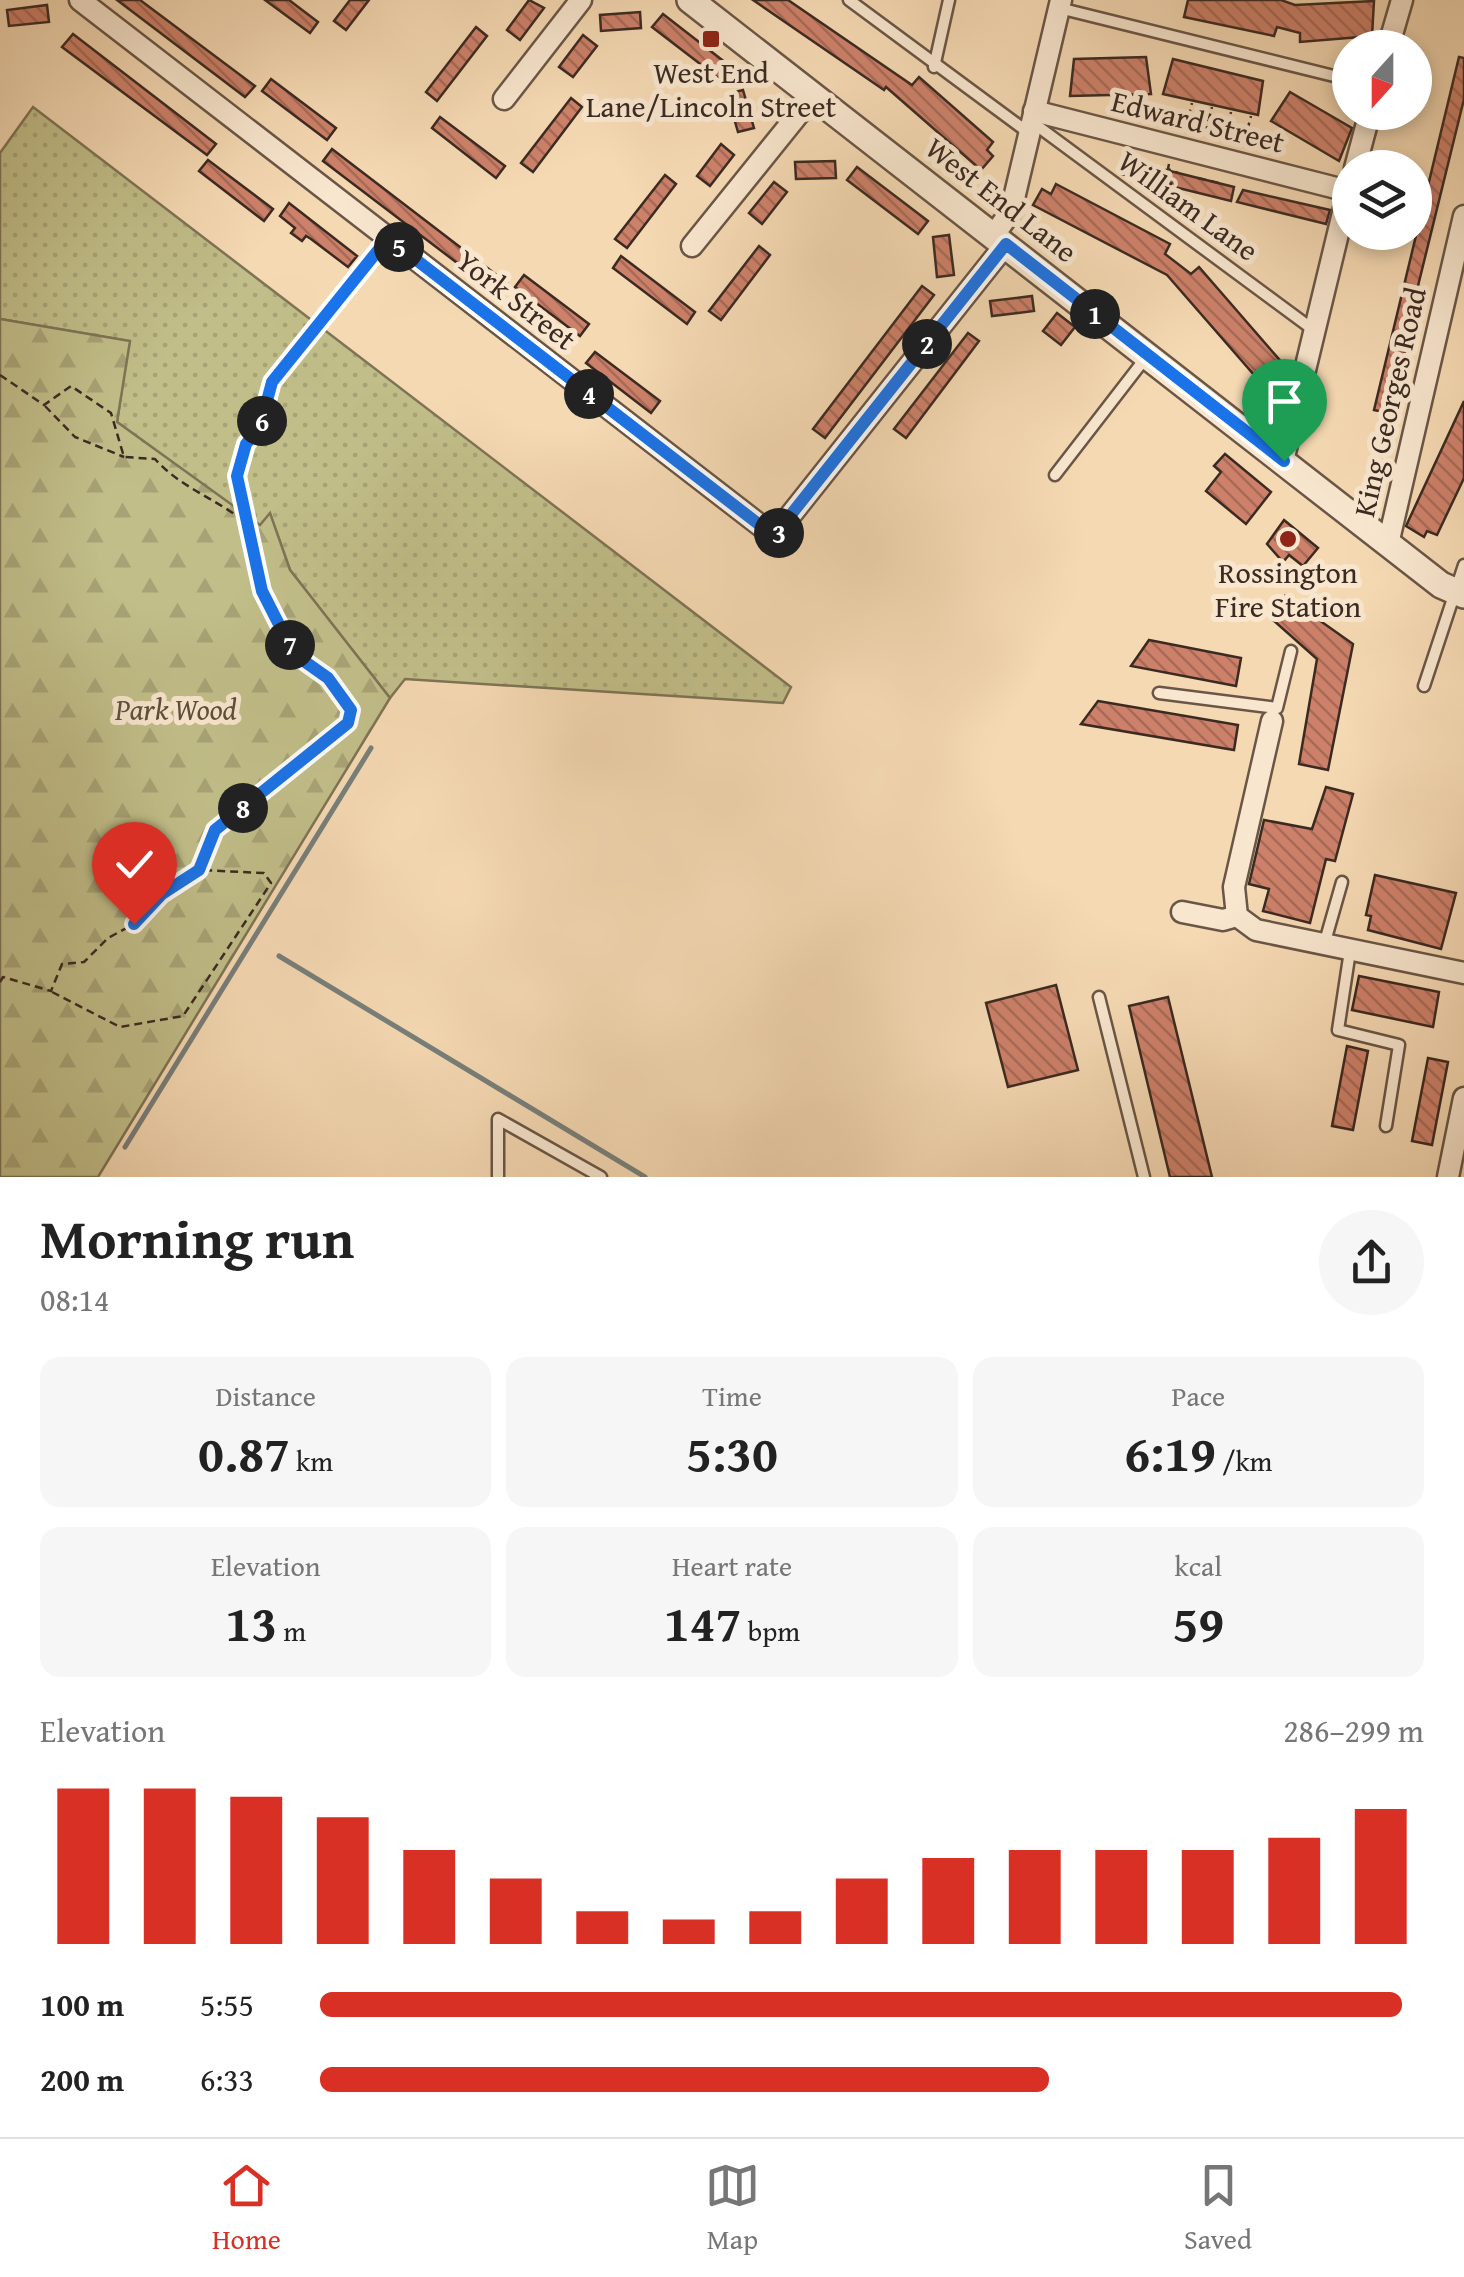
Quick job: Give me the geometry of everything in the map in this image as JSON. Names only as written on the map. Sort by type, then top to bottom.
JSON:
[{"type":"street","name":"York Street","points":[[80,0],[774,536],[1000,240]]},
{"type":"street","points":[[504,99],[581,0]]},
{"type":"street","name":"West End Lane","points":[[690,0],[1388,544],[1460,594]]},
{"type":"street","points":[[1393,30],[1402,0]]},
{"type":"street","points":[[1000,240],[1011,211],[1060,4]]},
{"type":"street","points":[[692,246],[813,96]]},
{"type":"street","name":"Edward Street","points":[[1031,122],[1332,184]]},
{"type":"street","name":"King Georges Road","points":[[1388,544],[1464,216]]},
{"type":"street","points":[[1284,461],[1334,250]]},
{"type":"street","points":[[1274,714],[1234,887],[1237,916],[1256,930],[1464,973]]},
{"type":"street","points":[[1182,912],[1224,920],[1237,916]]},
{"type":"street","points":[[1454,1174],[1464,1098]]},
{"type":"lane","name":"William Lane","points":[[849,0],[934,66],[1031,122],[1315,331]]},
{"type":"lane","points":[[934,66],[949,0]]},
{"type":"lane","points":[[1060,4],[1332,75]]},
{"type":"lane","points":[[260,427],[272,382],[388,238]]},
{"type":"lane","points":[[1055,475],[1148,355]]},
{"type":"lane","points":[[1424,686],[1460,594],[1464,565]]},
{"type":"lane","points":[[1159,693],[1274,714],[1291,651]]},
{"type":"lane","points":[[1324,946],[1342,882]]},
{"type":"lane","points":[[1350,951],[1338,1030],[1399,1046],[1386,1126]]},
{"type":"lane","points":[[1099,997],[1144,1177]]},
{"type":"lane","points":[[498,1177],[498,1119],[601,1177]]},
{"type":"path","points":[[1191,103],[1210,156]]},
{"type":"path","points":[[1210,108],[1210,156]]},
{"type":"path","points":[[1210,156],[1230,112]]},
{"type":"path","points":[[1210,156],[1250,117]]},
{"type":"path","points":[[1198,178],[1219,183]]},
{"type":"path","points":[[0,375],[44,405],[75,437],[124,457],[155,459],[176,482],[224,505],[248,524]]},
{"type":"path","points":[[44,405],[71,386],[111,413],[124,457]]},
{"type":"path","points":[[51,992],[62,964],[84,962],[108,938],[134,924],[162,894],[199,870],[215,830],[348,723],[351,710],[328,678],[294,654],[262,591],[237,476],[246,444],[260,427]]},
{"type":"path","points":[[1,978],[51,992],[120,1027],[183,1016],[271,883],[264,873],[199,870]]},
{"type":"green space","points":[[33,107],[791,687],[783,703],[405,679],[390,698],[290,570],[270,514],[260,526],[117,422],[129,341],[0,319],[0,153]]},
{"type":"green space","name":"Park Wood","points":[[0,319],[130,341],[117,422],[260,525],[270,513],[290,570],[390,698],[98,1177],[0,1177]]},
{"type":"building","points":[[117,0],[140,0],[255,86],[245,97]]},
{"type":"building","points":[[265,0],[289,0],[318,22],[310,33]]},
{"type":"building","points":[[350,0],[369,0],[346,30],[334,21]]},
{"type":"building","points":[[529,0],[544,8],[520,40],[507,30]]},
{"type":"building","points":[[753,0],[788,0],[912,85],[919,77],[993,142],[987,150],[993,156],[981,170],[886,87],[884,90]]},
{"type":"building","points":[[1188,0],[1281,0],[1295,5],[1374,1],[1372,30],[1332,30],[1332,39],[1300,42],[1300,33],[1277,27],[1274,36],[1184,17]]},
{"type":"building","points":[[47,5],[49,22],[9,26],[7,10]]},
{"type":"building","points":[[640,12],[641,28],[601,31],[600,15]]},
{"type":"building","points":[[663,14],[735,70],[725,83],[652,27]]},
{"type":"building","points":[[476,27],[487,36],[437,101],[426,92]]},
{"type":"building","points":[[73,34],[216,144],[207,155],[62,47]]},
{"type":"building","points":[[583,35],[597,46],[573,77],[559,67]]},
{"type":"building","points":[[1146,57],[1151,94],[1070,96],[1074,59]]},
{"type":"building","points":[[1459,57],[1464,58],[1464,99],[1432,229],[1432,169]]},
{"type":"building","points":[[1173,59],[1263,81],[1258,115],[1163,94]]},
{"type":"building","points":[[271,79],[336,128],[327,140],[262,91]]},
{"type":"building","points":[[743,90],[754,128],[738,132],[727,94]]},
{"type":"building","points":[[1290,92],[1332,116],[1332,130],[1351,130],[1343,150],[1332,150],[1332,157],[1271,121]]},
{"type":"building","points":[[571,98],[582,107],[533,172],[521,163]]},
{"type":"building","points":[[440,117],[505,166],[496,178],[432,128]]},
{"type":"building","points":[[721,144],[734,155],[710,186],[697,176]]},
{"type":"building","points":[[332,149],[507,283],[498,294],[323,161]]},
{"type":"building","points":[[208,160],[273,209],[264,221],[199,171]]},
{"type":"building","points":[[1126,160],[1234,187],[1231,201],[1122,174]]},
{"type":"building","points":[[835,161],[836,178],[796,179],[795,162]]},
{"type":"building","points":[[857,167],[928,221],[918,234],[847,180]]},
{"type":"building","points":[[665,175],[676,184],[627,248],[615,239]]},
{"type":"building","points":[[774,182],[787,192],[762,224],[749,213]]},
{"type":"building","points":[[1056,184],[1170,244],[1165,254],[1191,274],[1199,267],[1284,365],[1276,372],[1281,379],[1268,391],[1167,275],[1033,205],[1042,189],[1051,194]]},
{"type":"building","points":[[1243,190],[1330,210],[1326,224],[1237,202]]},
{"type":"building","points":[[289,203],[357,256],[348,267],[306,236],[302,241],[291,233],[295,228],[280,216]]},
{"type":"building","points":[[949,235],[954,275],[937,277],[933,237]]},
{"type":"building","points":[[759,246],[770,255],[721,320],[709,311]]},
{"type":"building","points":[[1413,250],[1427,250],[1393,414],[1374,410]]},
{"type":"building","points":[[621,256],[695,312],[687,324],[613,268]]},
{"type":"building","points":[[524,275],[589,324],[580,336],[515,287]]},
{"type":"building","points":[[922,286],[934,295],[825,438],[813,429]]},
{"type":"building","points":[[1032,296],[1034,311],[992,316],[990,301]]},
{"type":"building","points":[[1057,313],[1075,327],[1061,345],[1043,331]]},
{"type":"building","points":[[968,333],[979,341],[906,438],[894,429]]},
{"type":"building","points":[[595,352],[660,401],[651,413],[586,363]]},
{"type":"building","points":[[1464,401],[1464,478],[1437,535],[1427,531],[1424,537],[1406,526]]},
{"type":"building","points":[[1225,454],[1271,492],[1246,524],[1206,491],[1221,472],[1214,466]]},
{"type":"building","name":"Rossington Fire Station","points":[[1284,520],[1318,548],[1303,566],[1289,555],[1283,562],[1267,544]]},
{"type":"building","points":[[1285,596],[1353,644],[1328,770],[1299,764],[1317,659],[1273,620]]},
{"type":"building","points":[[1149,640],[1241,658],[1236,686],[1131,666]]},
{"type":"building","points":[[1098,701],[1238,725],[1234,750],[1081,724]]},
{"type":"building","points":[[1326,787],[1353,794],[1335,861],[1326,859],[1310,923],[1263,911],[1269,889],[1249,884],[1264,820],[1312,829]]},
{"type":"building","points":[[1375,875],[1456,893],[1441,949],[1368,930],[1371,916],[1366,915]]},
{"type":"building","points":[[1359,976],[1439,992],[1433,1027],[1352,1010]]},
{"type":"building","points":[[1056,985],[1078,1070],[1008,1087],[986,1003]]},
{"type":"building","points":[[1168,997],[1212,1177],[1170,1177],[1129,1006]]},
{"type":"building","points":[[1347,1046],[1368,1051],[1353,1130],[1332,1126]]},
{"type":"building","points":[[1428,1058],[1448,1062],[1432,1145],[1412,1141]]},
{"type":"waterway","points":[[125,1147],[371,748]]},
{"type":"waterway","points":[[279,956],[645,1177]]},
{"type":"place","name":"West End Lane/Lincoln Street","points":[[711,39]]},
{"type":"place","name":"Rossington Fire Station","points":[[1288,539]]},
{"type":"route","points":[[134,924],[162,894],[199,870],[215,830],[348,723],[351,710],[328,678],[294,654],[262,591],[237,476],[246,444],[260,427],[272,382],[388,238],[774,536],[1006,244],[1284,461]]}]
